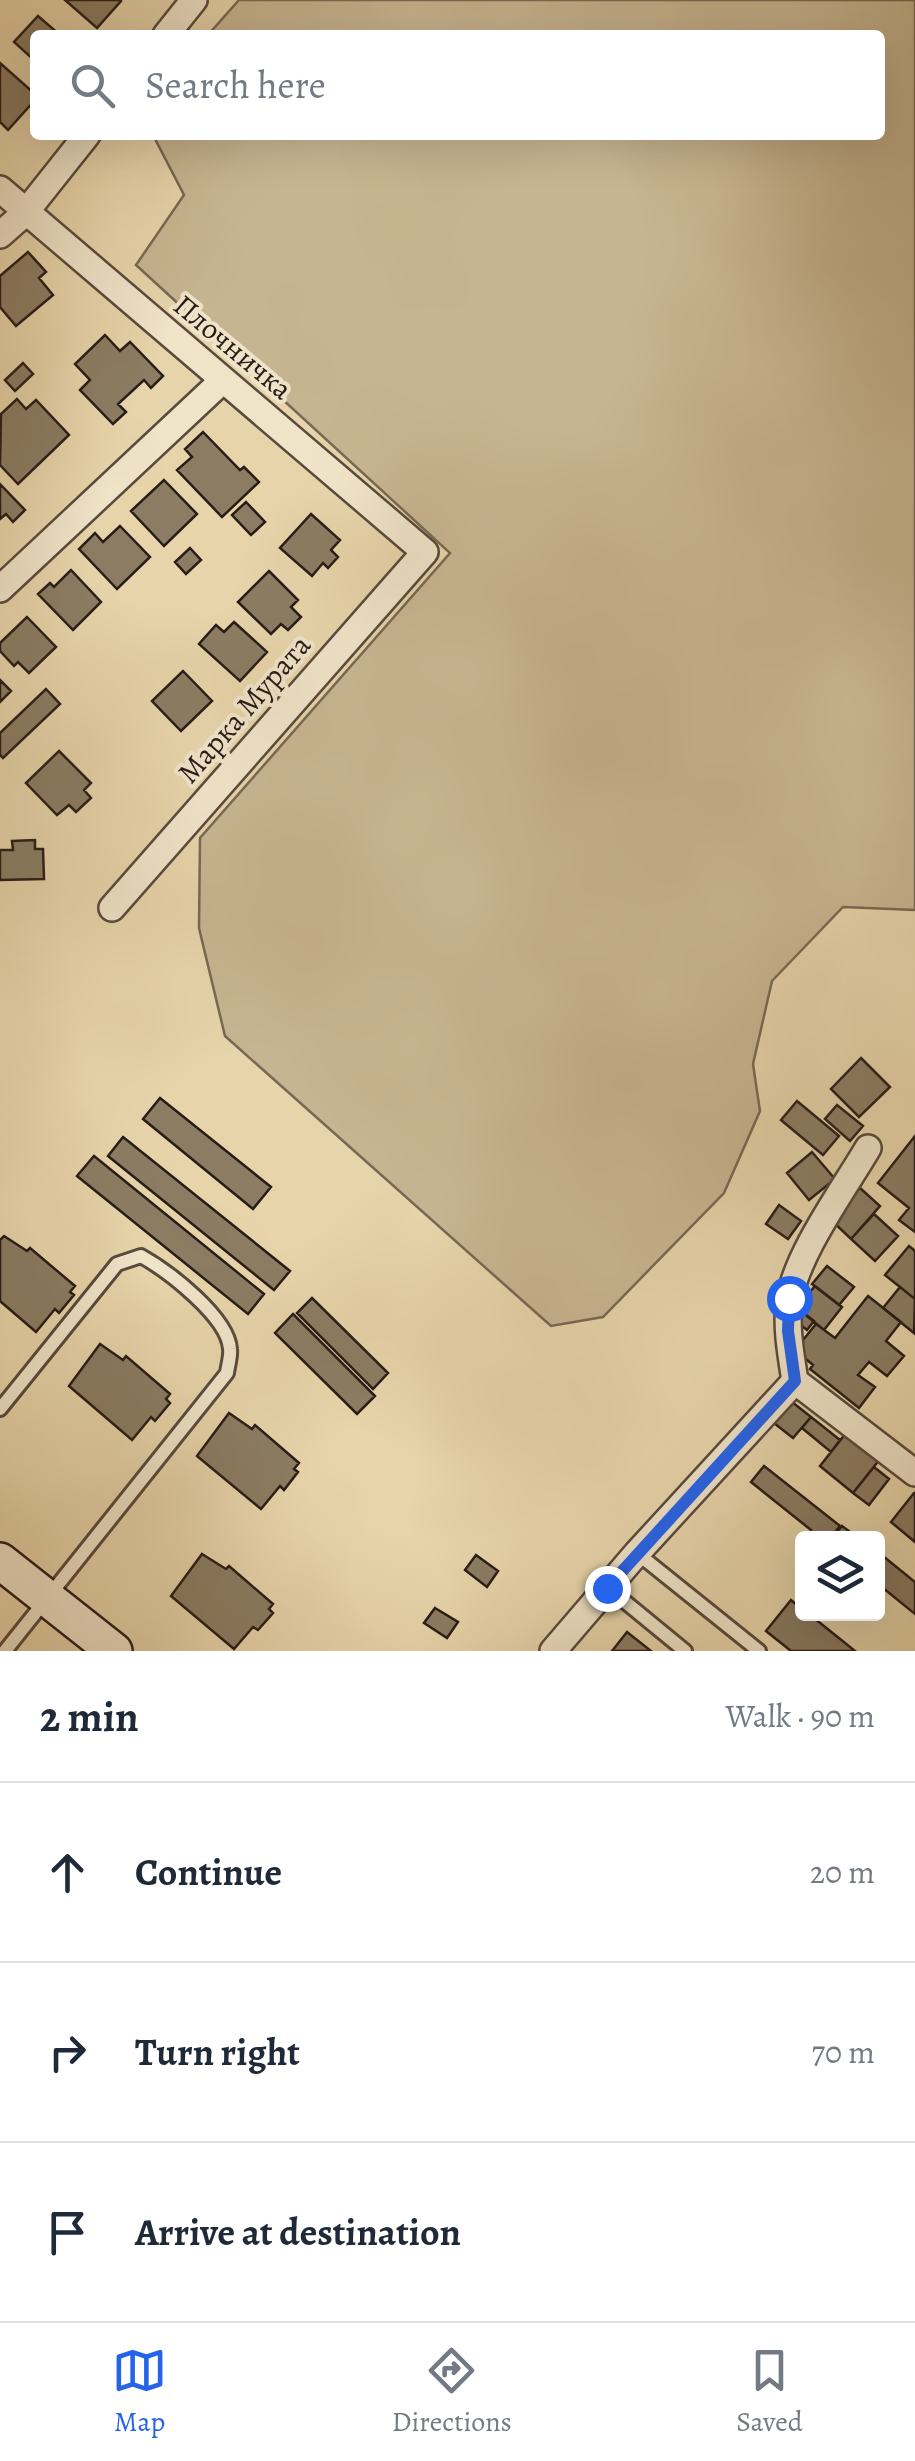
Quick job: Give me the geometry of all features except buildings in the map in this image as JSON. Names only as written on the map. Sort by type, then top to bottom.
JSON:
[{"type":"street","points":[[170,30],[194,0]]},
{"type":"street","points":[[0,235],[25,213],[83,140]]},
{"type":"street","name":"Плочничка","points":[[0,190],[425,552]]},
{"type":"street","points":[[0,589],[222,381]]},
{"type":"street","name":"Марка Мурата","points":[[112,908],[425,552]]},
{"type":"street","points":[[868,1148],[806,1252],[789,1298],[788,1331],[795,1381],[915,1473]]},
{"type":"street","points":[[552,1651],[795,1381]]},
{"type":"street","points":[[0,1561],[114,1651]]},
{"type":"lane","points":[[0,1408],[117,1264],[141,1256],[165,1269],[224,1328],[230,1349],[227,1373],[4,1651]]},
{"type":"lane","points":[[637,1553],[759,1651]]},
{"type":"lane","points":[[607,1588],[685,1651]]},
{"type":"shaded area","points":[[239,0],[915,0],[915,910],[843,907],[772,981],[753,1064],[760,1111],[724,1193],[603,1317],[551,1326],[225,1036],[199,928],[200,838],[450,553],[136,265],[184,195],[156,140],[885,140],[885,30],[212,30]]},
{"type":"route","points":[[607,1588],[795,1381],[788,1331],[789,1298]]}]
